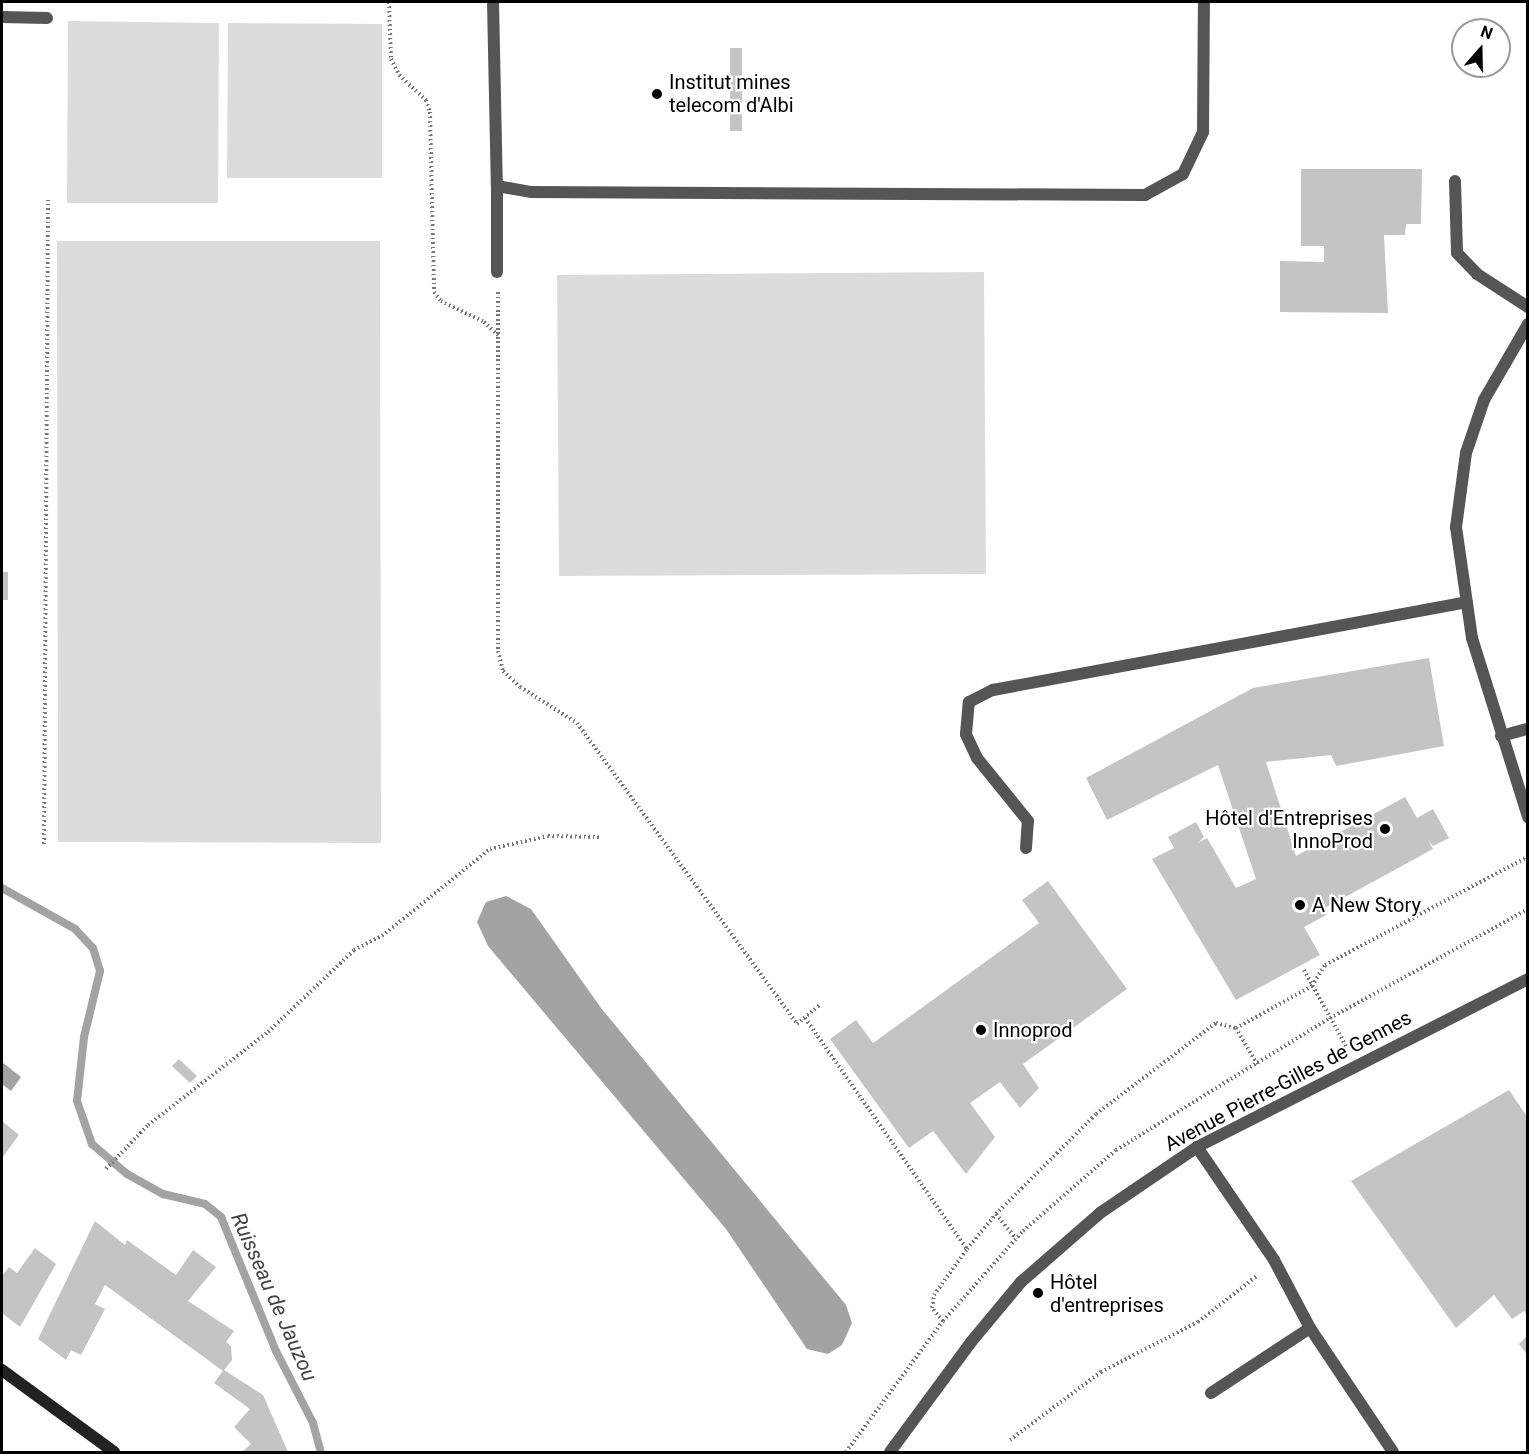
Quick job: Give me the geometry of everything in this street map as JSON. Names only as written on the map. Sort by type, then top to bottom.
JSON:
[{"type":"main road","points":[[2,1372],[114,1452]]},
{"type":"street","points":[[493,2],[497,272]]},
{"type":"street","points":[[497,186],[531,192],[1145,195],[1183,174],[1203,132],[1204,2]]},
{"type":"street","points":[[2,17],[47,18]]},
{"type":"street","points":[[1455,181],[1457,253],[1477,274],[1527,307]]},
{"type":"street","points":[[1527,324],[1484,400],[1466,453],[1456,527],[1472,638],[1527,817]]},
{"type":"street","points":[[1026,848],[1028,821],[977,758],[966,734],[969,702],[993,690],[1467,602]]},
{"type":"street","points":[[1502,736],[1527,729]]},
{"type":"street","name":"Avenue Pierre-Gilles de Gennes","points":[[891,1452],[971,1342],[1021,1282],[1100,1213],[1197,1147],[1356,1064],[1527,979]]},
{"type":"street","points":[[1197,1147],[1274,1260],[1310,1328],[1393,1452]]},
{"type":"street","points":[[1211,1393],[1310,1328]]},
{"type":"path","points":[[389,2],[391,59],[399,75],[426,100],[430,112],[434,292],[441,301],[484,322],[500,336]]},
{"type":"path","points":[[44,844],[48,200]]},
{"type":"path","points":[[497,272],[500,336],[498,651],[503,671],[520,687],[577,723],[797,1024],[821,1004]]},
{"type":"path","points":[[106,1168],[148,1125],[268,1032],[354,950],[382,936],[489,849],[548,836],[600,837]]},
{"type":"path","points":[[943,1321],[932,1308],[934,1295],[967,1249],[996,1214],[1096,1114],[1216,1023],[1236,1028],[1312,986],[1325,965],[1525,858],[1527,863]]},
{"type":"path","points":[[1304,970],[1356,1064]]},
{"type":"path","points":[[805,1018],[967,1249]]},
{"type":"path","points":[[1236,1028],[1257,1064]]},
{"type":"path","points":[[996,1214],[1016,1239]]},
{"type":"path","points":[[1010,1440],[1050,1407],[1101,1372],[1198,1322],[1244,1289],[1274,1260]]},
{"type":"shaded area","points":[[68,21],[219,23],[218,203],[67,203]]},
{"type":"shaded area","points":[[228,23],[382,24],[382,178],[227,178]]},
{"type":"shaded area","points":[[57,241],[380,241],[381,843],[58,842]]},
{"type":"shaded area","points":[[984,272],[986,574],[559,576],[557,275]]},
{"type":"shaded area","points":[[506,896],[531,909],[601,1008],[846,1305],[852,1323],[842,1345],[828,1354],[807,1349],[726,1229],[488,946],[477,922],[486,902]]},
{"type":"shaded area","points":[[2,1062],[21,1077],[11,1091],[2,1084]]},
{"type":"building","points":[[730,48],[742,48],[742,131],[730,131]]},
{"type":"building","points":[[1301,169],[1422,169],[1421,224],[1406,224],[1405,235],[1384,235],[1388,313],[1280,312],[1280,261],[1324,262],[1324,246],[1301,246]]},
{"type":"building","points":[[2,572],[8,572],[8,600],[2,600]]},
{"type":"building","name":"Hôtel d'Entreprises InnoProd","points":[[1429,658],[1444,746],[1336,766],[1331,755],[1266,762],[1296,856],[1405,797],[1417,818],[1433,809],[1449,838],[1433,846],[1428,840],[1433,849],[1325,908],[1328,914],[1304,927],[1320,955],[1236,1000],[1152,859],[1174,848],[1168,837],[1196,822],[1204,837],[1198,843],[1207,838],[1236,888],[1256,879],[1218,765],[1107,820],[1086,778],[1253,688]]},
{"type":"building","name":"Innoprod","points":[[1048,881],[1127,989],[1023,1064],[1039,1088],[1020,1108],[1000,1082],[970,1103],[995,1137],[966,1174],[933,1131],[909,1148],[830,1039],[856,1020],[873,1043],[1039,923],[1022,900]]},
{"type":"building","points":[[179,1059],[197,1076],[190,1083],[172,1066]]},
{"type":"building","points":[[1509,1090],[1528,1118],[1528,1318],[1524,1311],[1512,1319],[1494,1295],[1456,1328],[1351,1181]]},
{"type":"building","points":[[2,1121],[19,1135],[2,1158]]},
{"type":"building","points":[[95,1221],[125,1245],[127,1240],[176,1275],[193,1250],[216,1267],[188,1301],[234,1331],[226,1342],[231,1346],[232,1360],[224,1370],[263,1395],[288,1452],[242,1452],[251,1444],[234,1427],[250,1409],[214,1383],[223,1371],[105,1285],[95,1304],[105,1309],[81,1355],[71,1350],[66,1360],[38,1339]]},
{"type":"building","points":[[35,1248],[56,1264],[20,1327],[2,1313],[2,1276],[9,1267],[17,1273]]},
{"type":"building","points":[[1528,1335],[1528,1356],[1519,1344]]},
{"type":"waterway","name":"Ruisseau de Jauzou","points":[[2,888],[75,929],[93,948],[100,971],[84,1037],[77,1101],[92,1144],[127,1174],[163,1194],[205,1204],[221,1217],[276,1351],[313,1423],[321,1452]]},
{"type":"place","name":"Institut mines telecom d'Albi","points":[[657,94]]},
{"type":"place","name":"Hôtel d'Entreprises InnoProd","points":[[1385,829]]},
{"type":"place","name":"A New Story","points":[[1300,905]]},
{"type":"place","name":"Innoprod","points":[[981,1030]]},
{"type":"place","name":"Hôtel d'entreprises","points":[[1038,1293]]}]
